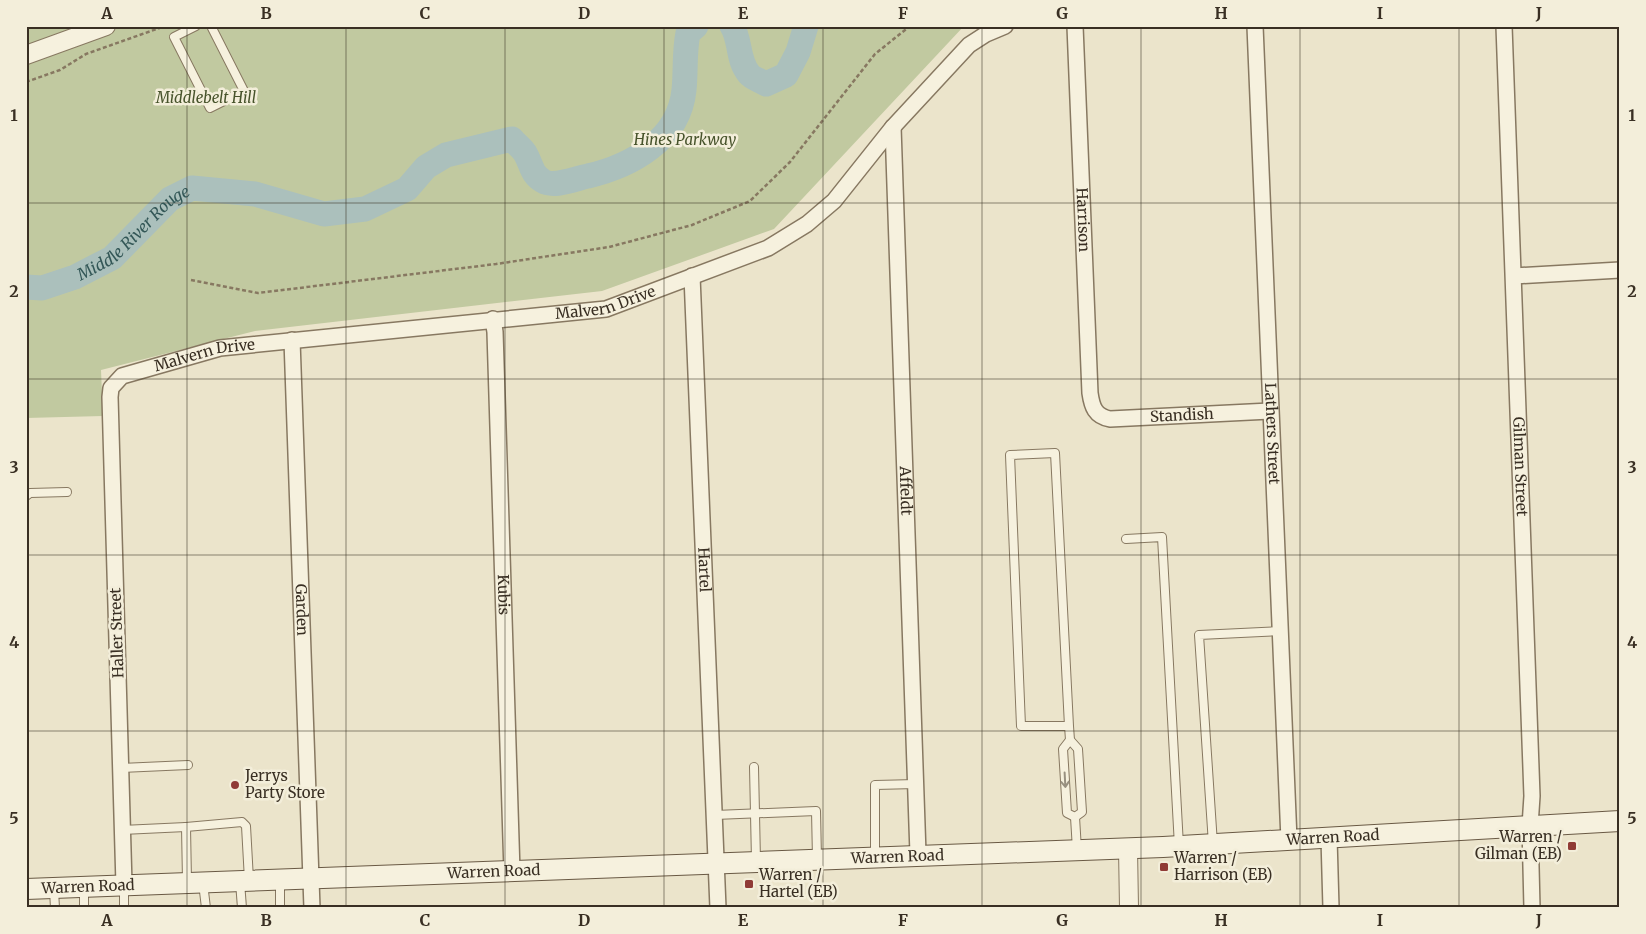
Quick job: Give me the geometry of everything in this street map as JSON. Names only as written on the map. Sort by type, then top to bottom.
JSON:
[{"type":"main road","name":"Warren Road","points":[[26,889],[512,872],[918,854],[1179,846],[1620,821]]},
{"type":"street","points":[[26,55],[106,26]]},
{"type":"street","name":"Malvern Drive","points":[[114,382],[130,373],[220,348],[606,309],[768,248],[807,224],[834,201],[893,127],[969,45],[986,34],[1005,26]]},
{"type":"street","name":"Harrison","points":[[1075,26],[1090,393],[1095,412]]},
{"type":"street","name":"Lathers Street","points":[[1254,26],[1289,840]]},
{"type":"street","name":"Gilman Street","points":[[1504,26],[1532,786],[1530,826],[1532,908]]},
{"type":"street","name":"Affeldt","points":[[893,127],[918,854]]},
{"type":"street","points":[[1514,276],[1620,270]]},
{"type":"street","name":"Hartel","points":[[692,276],[718,908]]},
{"type":"street","name":"Kubis","points":[[493,319],[507,648],[512,872]]},
{"type":"street","name":"Garden","points":[[292,340],[312,908]]},
{"type":"street","name":"Haller Street","points":[[114,382],[110,397],[124,885]]},
{"type":"street","name":"Standish","points":[[1095,412],[1100,416],[1110,419],[1270,411]]},
{"type":"street","points":[[1329,838],[1331,908]]},
{"type":"street","points":[[1128,848],[1129,908]]},
{"type":"lane","points":[[192,27],[174,37],[210,108],[244,91],[211,26]]},
{"type":"lane","points":[[1068,726],[1021,726],[1010,455],[1055,453],[1068,726],[1070,740],[1078,749],[1082,812],[1075,817]]},
{"type":"lane","points":[[26,496],[30,493],[66,492]]},
{"type":"lane","points":[[1126,539],[1162,537],[1179,846]]},
{"type":"lane","points":[[1213,844],[1199,635],[1280,631]]},
{"type":"lane","points":[[1070,740],[1064,749],[1067,813],[1075,817]]},
{"type":"lane","points":[[121,768],[188,765]]},
{"type":"lane","points":[[754,767],[756,861]]},
{"type":"lane","points":[[876,856],[875,785],[916,784]]},
{"type":"lane","points":[[715,814],[816,811],[818,859]]},
{"type":"lane","points":[[1075,817],[1077,850]]},
{"type":"lane","points":[[122,830],[186,828],[246,823],[245,881],[242,908]]},
{"type":"lane","points":[[186,828],[195,883],[206,908]]},
{"type":"lane","points":[[280,880],[280,908]]},
{"type":"lane","points":[[124,885],[124,908]]},
{"type":"lane","points":[[84,887],[84,908]]},
{"type":"lane","points":[[54,888],[55,908]]},
{"type":"path","points":[[26,82],[60,70],[86,54],[165,26]]},
{"type":"path","points":[[191,280],[258,294],[496,264],[609,247],[692,225],[750,201],[790,162],[875,54],[910,26]]},
{"type":"green space","name":"Hines Parkway","points":[[26,26],[964,26],[774,229],[602,291],[255,331],[101,370],[103,416],[26,418]]},
{"type":"waterway","name":"Middle River Rouge","points":[[26,287],[42,288],[75,277],[112,258],[170,199],[192,188],[255,194],[324,214],[365,209],[407,189],[426,167],[446,155],[512,139],[525,153],[536,175],[548,183],[566,182],[620,165],[636,158],[650,148],[663,137],[673,123],[680,108],[684,90],[688,33],[696,26]]},
{"type":"waterway","name":"Middle River Rouge","points":[[732,26],[737,37],[745,68],[752,77],[766,84],[786,75],[798,52],[806,26]]},
{"type":"place","name":"Jerrys Party Store","points":[[235,785]]},
{"type":"place","name":"Warren / Gilman (EB)","points":[[1572,846]]},
{"type":"place","name":"Warren / Harrison (EB)","points":[[1164,867]]},
{"type":"place","name":"Warren / Hartel (EB)","points":[[749,884]]},
{"type":"park label","name":"Middlebelt Hill","points":[[206,98]]}]
